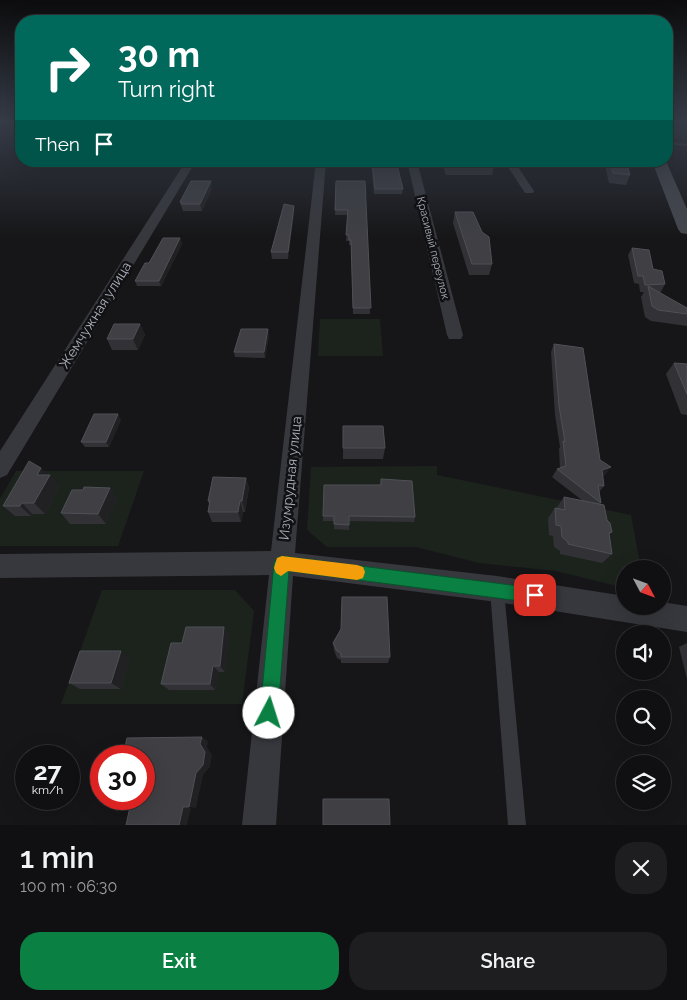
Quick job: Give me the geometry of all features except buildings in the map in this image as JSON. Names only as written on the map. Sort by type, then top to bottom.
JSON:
[{"type":"main road","points":[[661,167],[687,229]]},
{"type":"street","name":"Жемчужная улица","points":[[0,469],[186,167]]},
{"type":"street","name":"Изумрудная улица","points":[[259,825],[320,167]]},
{"type":"street","name":"Красивый переулок","points":[[413,167],[455,335]]},
{"type":"street","points":[[513,167],[529,191]]},
{"type":"street","points":[[0,566],[282,563],[497,589],[687,620]]},
{"type":"lane","points":[[497,589],[517,825]]},
{"type":"shaded area","points":[[320,319],[380,319],[383,356],[318,356]]},
{"type":"shaded area","points":[[437,466],[437,475],[631,515],[639,560],[616,560],[616,586],[556,571],[479,563],[416,547],[327,547],[307,530],[311,467]]},
{"type":"shaded area","points":[[16,471],[144,471],[118,546],[0,546],[0,499]]},
{"type":"shaded area","points":[[102,590],[235,590],[254,611],[242,704],[61,704]]},
{"type":"slow traffic","points":[[281,568],[282,563],[357,572]]},
{"type":"route","points":[[269,713],[282,563],[535,595]]}]
